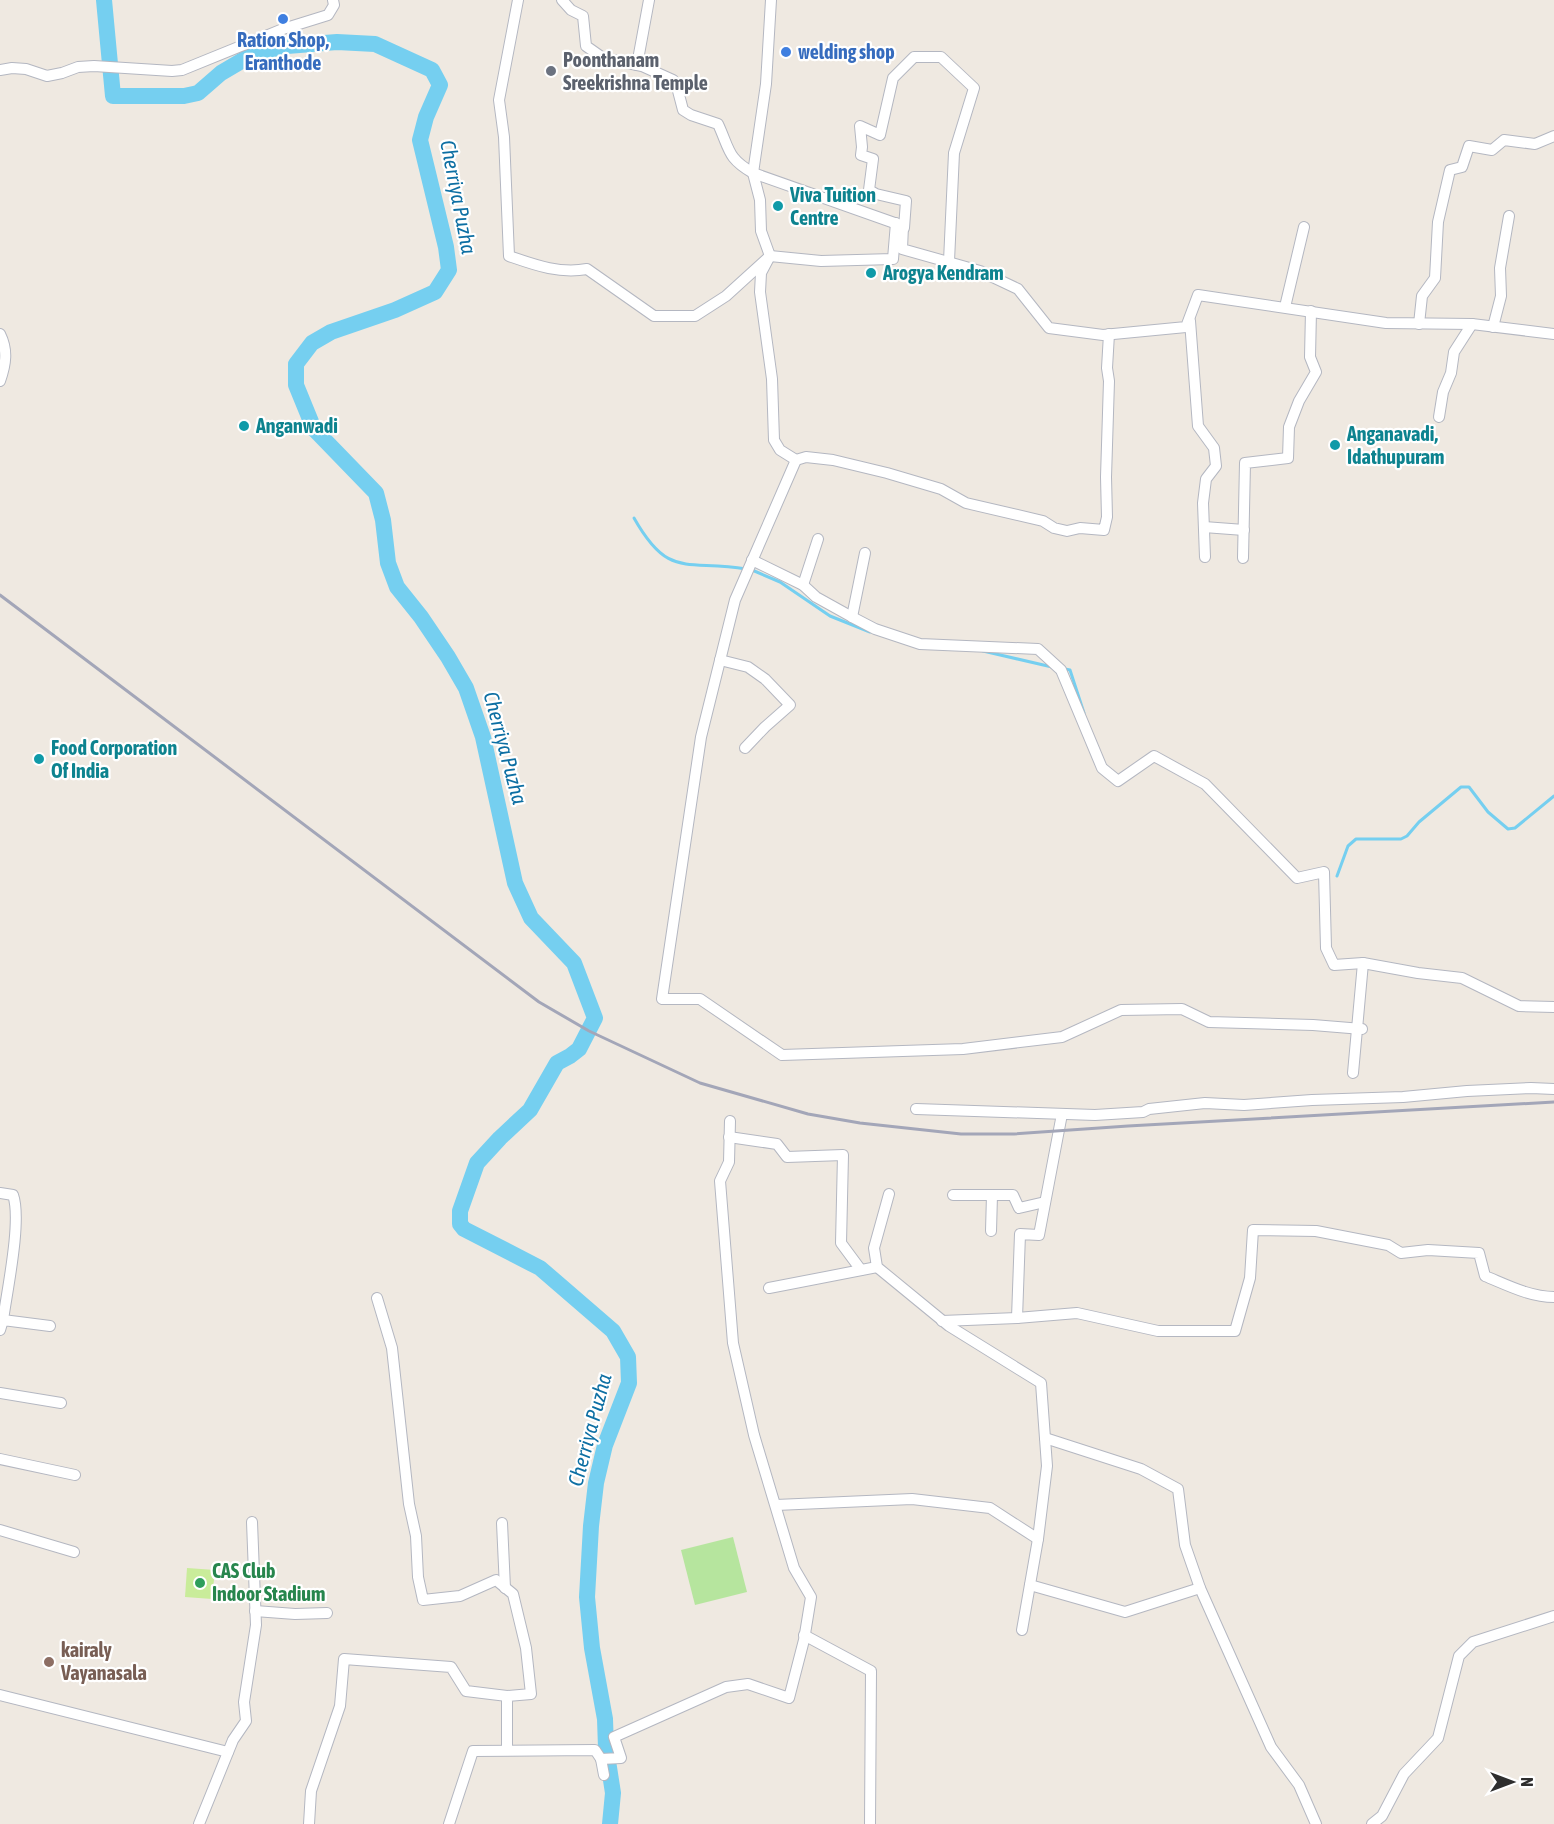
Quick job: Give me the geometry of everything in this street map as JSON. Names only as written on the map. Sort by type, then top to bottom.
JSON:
[{"type":"street","points":[[0,70],[26,69],[46,76],[78,67],[94,66],[182,70],[283,29],[328,15],[333,0]]},
{"type":"street","points":[[518,0],[499,100],[504,137],[509,256],[536,266],[568,272],[587,269],[654,316],[696,316],[726,296],[770,256],[821,261],[893,260],[906,201],[876,194],[869,189],[873,159],[861,155],[860,126],[880,135],[893,78],[914,57],[941,57],[974,88],[954,153],[949,261]]},
{"type":"street","points":[[562,0],[571,10],[583,16],[586,46],[594,53],[614,61],[637,65],[673,80],[683,110],[718,124],[729,154],[736,162],[753,173],[900,225]]},
{"type":"street","points":[[637,65],[649,0]]},
{"type":"street","points":[[771,0],[767,75],[753,173],[760,200],[761,231],[770,256],[761,273],[760,292],[772,379],[774,440],[780,450],[796,460],[806,457],[833,460],[887,473],[941,489],[966,503],[1043,521],[1054,528],[1067,531],[1080,528],[1104,530],[1107,517],[1108,334]]},
{"type":"street","points":[[1419,324],[1422,296],[1435,278],[1438,222],[1450,170],[1462,167],[1469,146],[1492,150],[1504,140],[1535,144],[1554,136]]},
{"type":"street","points":[[1493,327],[1501,296],[1500,268],[1509,216]]},
{"type":"street","points":[[900,225],[902,249],[980,271],[1018,289],[1049,328],[1108,334],[1186,327],[1198,295],[1386,323],[1472,324],[1554,334]]},
{"type":"street","points":[[1285,307],[1304,227]]},
{"type":"street","points":[[1243,558],[1245,463],[1288,458],[1289,427],[1299,401],[1316,372],[1310,357],[1311,311]]},
{"type":"street","points":[[1189,318],[1198,426],[1214,447],[1216,466],[1206,479],[1203,502],[1204,557]]},
{"type":"street","points":[[1439,417],[1454,352],[1472,324]]},
{"type":"street","points":[[0,334],[5,349],[6,365],[0,381]]},
{"type":"street","points":[[796,460],[735,600],[720,660],[701,737],[662,999],[700,999],[782,1055],[963,1049],[1062,1037],[1121,1010],[1182,1009],[1209,1022],[1313,1025],[1359,1029]]},
{"type":"street","points":[[1203,527],[1244,530]]},
{"type":"street","points":[[803,585],[818,539]]},
{"type":"street","points":[[852,617],[865,553]]},
{"type":"street","points":[[752,560],[803,585],[816,597],[852,617],[920,644],[1038,649],[1061,670],[1102,768],[1118,781],[1154,756],[1204,784],[1297,878],[1324,872],[1326,948],[1334,965],[1363,963],[1462,978],[1520,1006],[1554,1007]]},
{"type":"street","points":[[720,660],[748,667],[765,679],[790,705],[745,748]]},
{"type":"street","points":[[1353,1073],[1359,1029],[1363,963]]},
{"type":"street","points":[[916,1109],[1095,1115],[1143,1112],[1149,1109],[1205,1103],[1274,1104],[1467,1091],[1554,1089]]},
{"type":"street","points":[[1017,1318],[1020,1234],[1039,1235],[1062,1114]]},
{"type":"street","points":[[601,1759],[621,1758],[614,1737],[726,1687],[748,1684],[789,1698],[804,1635],[811,1597],[794,1568],[754,1435],[733,1343],[720,1181],[729,1162],[730,1121]]},
{"type":"street","points":[[729,1137],[777,1144],[787,1157],[843,1155],[841,1243],[861,1270]]},
{"type":"street","points":[[0,1192],[13,1195],[16,1205],[11,1263],[1,1325],[50,1326]]},
{"type":"street","points":[[889,1194],[874,1248],[877,1267],[942,1321],[1041,1383],[1047,1466],[1038,1539],[1022,1630]]},
{"type":"street","points":[[953,1195],[1013,1195],[1019,1208],[1045,1202]]},
{"type":"street","points":[[991,1232],[992,1195]]},
{"type":"street","points":[[942,1321],[1077,1313],[1158,1331],[1236,1331],[1250,1278],[1253,1230],[1316,1231],[1388,1245],[1401,1252],[1479,1252],[1485,1276],[1542,1297],[1554,1297]]},
{"type":"street","points":[[769,1288],[877,1267]]},
{"type":"street","points":[[309,1824],[311,1791],[339,1706],[344,1659],[451,1667],[466,1692],[507,1696],[531,1694],[526,1648],[513,1594],[496,1580],[460,1596],[423,1600],[418,1576],[416,1536],[409,1504],[392,1348],[377,1298]]},
{"type":"street","points":[[0,1393],[61,1403]]},
{"type":"street","points":[[1045,1438],[1141,1469],[1178,1489],[1185,1545],[1200,1588],[1272,1747],[1299,1785],[1316,1824]]},
{"type":"street","points":[[0,1459],[75,1475]]},
{"type":"street","points":[[776,1505],[912,1499],[990,1508],[1038,1539]]},
{"type":"street","points":[[199,1824],[233,1740],[246,1721],[244,1702],[256,1625],[252,1522]]},
{"type":"street","points":[[502,1523],[505,1588]]},
{"type":"street","points":[[0,1530],[74,1552]]},
{"type":"street","points":[[1030,1586],[1125,1612],[1200,1588]]},
{"type":"street","points":[[255,1611],[295,1614],[327,1613]]},
{"type":"street","points":[[1372,1824],[1382,1816],[1404,1774],[1438,1738],[1459,1656],[1473,1642],[1554,1616]]},
{"type":"street","points":[[804,1635],[871,1671],[870,1824]]},
{"type":"street","points":[[0,1695],[228,1752]]},
{"type":"street","points":[[507,1696],[507,1750]]},
{"type":"street","points":[[449,1824],[473,1751],[595,1750],[601,1759],[604,1774]]},
{"type":"green space","points":[[733,1537],[747,1592],[695,1605],[681,1550]]},
{"type":"green space","name":"CAS Club Indoor Stadium","points":[[187,1568],[215,1570],[212,1599],[185,1597]]},
{"type":"waterway","name":"Cherriya Puzha","points":[[104,0],[113,96],[184,96],[198,93],[221,73],[255,53],[287,46],[337,42],[375,44],[432,70],[440,85],[426,117],[420,140],[446,247],[449,270],[435,292],[395,310],[331,332],[312,343],[296,364],[296,385],[314,429],[376,493],[383,520],[388,563],[397,587],[421,617],[466,688],[483,737],[515,883],[531,918],[574,963],[595,1018],[579,1049],[557,1063],[530,1110],[477,1163],[460,1211],[460,1224],[464,1229],[540,1268],[613,1331],[628,1357],[629,1383],[605,1445],[596,1483],[587,1597],[592,1648],[605,1719],[606,1748],[613,1793],[610,1824]]},
{"type":"waterway","points":[[634,518],[646,538],[669,559],[693,565],[746,569]]},
{"type":"waterway","points":[[752,570],[780,582],[830,616],[870,632]]},
{"type":"waterway","points":[[983,651],[1052,667]]},
{"type":"waterway","points":[[1065,669],[1070,670],[1084,713]]},
{"type":"waterway","points":[[1337,876],[1348,846],[1356,839],[1401,839],[1461,787],[1469,787],[1488,812],[1508,829],[1515,828],[1554,796]]},
{"type":"railway","points":[[0,595],[539,1002],[589,1031],[700,1083],[808,1114],[860,1123],[961,1134],[1014,1134],[1554,1102]]},
{"type":"place","name":"Ration Shop, Eranthode","points":[[283,19]]},
{"type":"place","name":"welding shop","points":[[786,52]]},
{"type":"place","name":"Poonthanam Sreekrishna Temple","points":[[551,71]]},
{"type":"place","name":"Viva Tuition Centre","points":[[778,206]]},
{"type":"place","name":"Arogya Kendram","points":[[871,273]]},
{"type":"place","name":"Anganwadi","points":[[244,426]]},
{"type":"place","name":"Anganavadi, Idathupuram","points":[[1335,445]]},
{"type":"place","name":"Food Corporation Of India","points":[[39,759]]},
{"type":"place","name":"CAS Club Indoor Stadium","points":[[200,1583]]},
{"type":"place","name":"kairaly Vayanasala","points":[[49,1662]]}]
